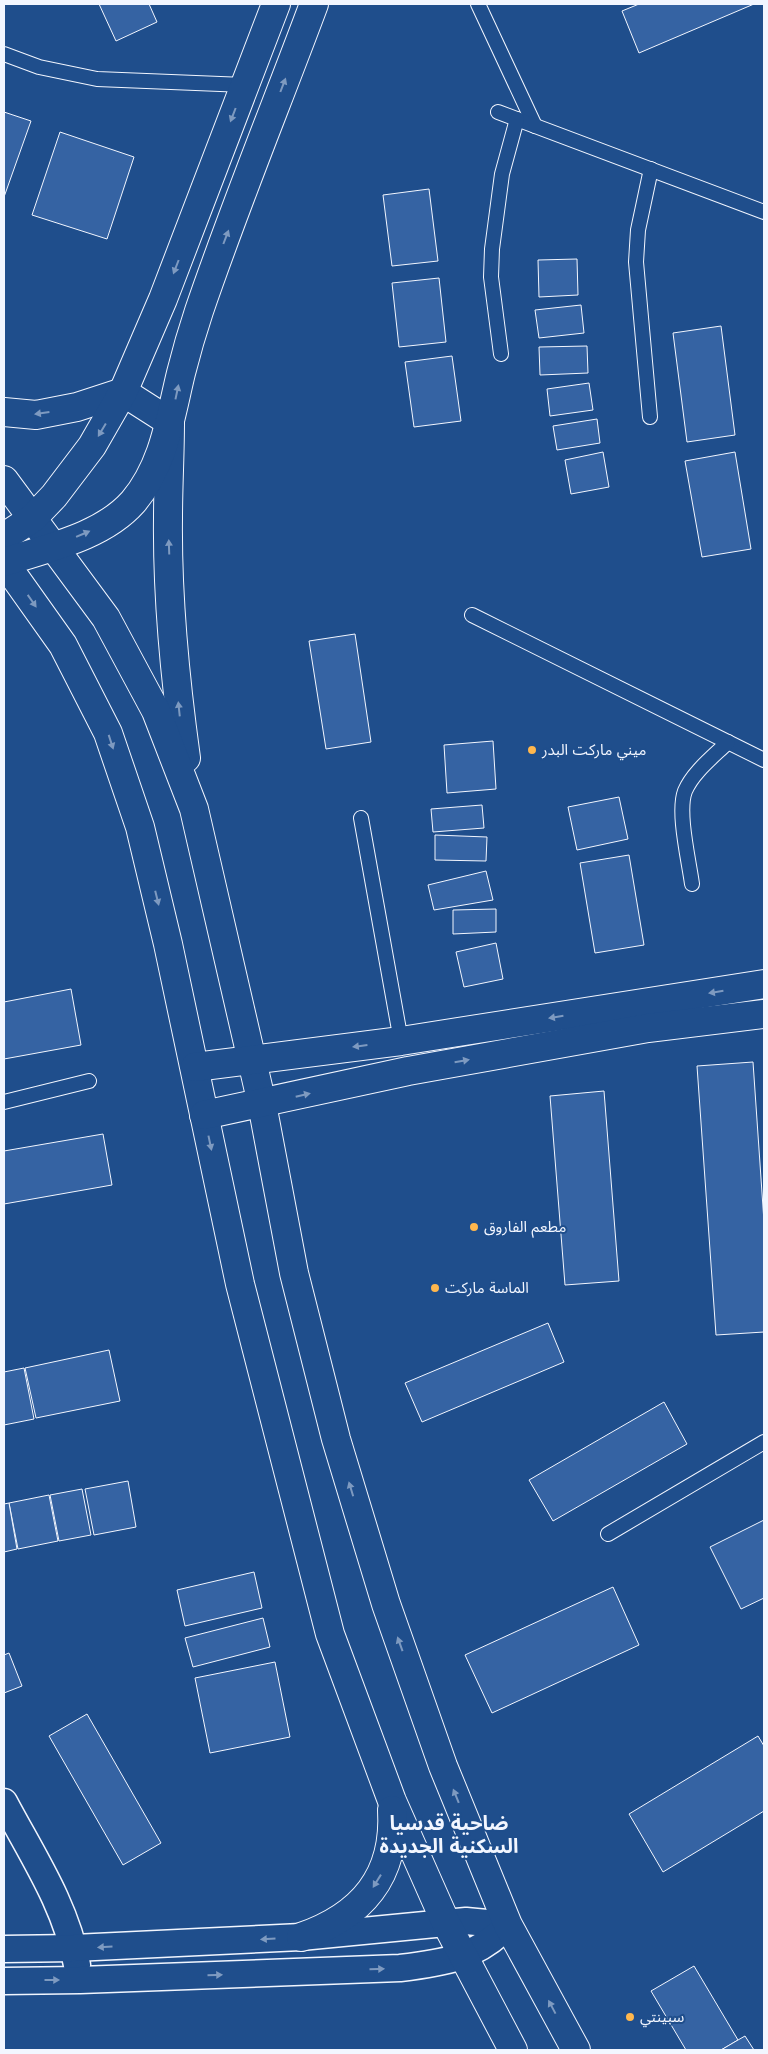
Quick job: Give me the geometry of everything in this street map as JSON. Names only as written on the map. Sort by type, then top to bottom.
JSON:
[{"type":"main road","points":[[4,537],[33,518],[74,472],[92,446],[123,392],[163,299],[276,4]]},
{"type":"main road","points":[[314,4],[198,313],[170,422],[151,479],[132,503],[109,523],[52,546],[4,562],[63,645],[108,733],[140,827],[195,1067],[240,1284],[330,1634],[392,1801],[446,1923],[513,2050]]},
{"type":"main road","points":[[123,392],[170,422]]},
{"type":"main road","points":[[4,412],[36,415],[77,407],[123,392]]},
{"type":"main road","points":[[170,422],[168,519],[171,616],[180,713],[194,809],[262,1104],[294,1273],[336,1439],[392,1622],[444,1766],[508,1925],[576,2050]]},
{"type":"main road","points":[[4,480],[106,618],[156,711],[194,809]]},
{"type":"main road","points":[[204,1115],[262,1104],[646,1016],[764,984]]},
{"type":"main road","points":[[195,1067],[401,1041],[646,1016],[764,1014]]},
{"type":"main road","points":[[401,1041],[408,1071]]},
{"type":"main road","points":[[301,1937],[325,1929],[348,1915],[366,1898],[380,1876],[390,1852],[393,1826],[392,1801]]},
{"type":"street","points":[[4,1802],[55,1896],[74,1948],[80,1980]]},
{"type":"street","points":[[4,1949],[74,1948],[301,1937],[446,1923],[487,1922],[508,1925]]},
{"type":"street","points":[[4,1981],[80,1980],[424,1966],[464,1957],[496,1938],[508,1925]]},
{"type":"lane","points":[[478,4],[535,126]]},
{"type":"lane","points":[[4,54],[39,67],[97,79],[245,85]]},
{"type":"lane","points":[[498,112],[764,212]]},
{"type":"lane","points":[[501,354],[492,277],[492,249],[502,174],[517,119]]},
{"type":"lane","points":[[650,417],[636,262],[643,199],[651,169]]},
{"type":"lane","points":[[472,615],[764,760]]},
{"type":"lane","points":[[692,884],[683,818],[685,792],[692,780],[728,742]]},
{"type":"lane","points":[[361,818],[401,1041]]},
{"type":"lane","points":[[4,1102],[89,1081]]},
{"type":"lane","points":[[608,1534],[764,1442]]},
{"type":"building","points":[[99,4],[149,4],[157,22],[116,41]]},
{"type":"building","points":[[639,4],[754,4],[639,53],[622,11]]},
{"type":"building","points":[[4,112],[31,121],[4,197]]},
{"type":"building","points":[[60,132],[134,157],[107,239],[32,215]]},
{"type":"building","points":[[429,189],[438,261],[392,266],[383,195]]},
{"type":"building","points":[[577,259],[578,295],[539,297],[538,260]]},
{"type":"building","points":[[439,278],[446,342],[399,347],[392,283]]},
{"type":"building","points":[[581,305],[584,333],[539,338],[535,310]]},
{"type":"building","points":[[721,326],[735,435],[687,442],[673,333]]},
{"type":"building","points":[[587,346],[588,373],[540,375],[539,347]]},
{"type":"building","points":[[452,356],[461,421],[414,427],[405,362]]},
{"type":"building","points":[[589,383],[593,410],[550,416],[547,389]]},
{"type":"building","points":[[597,419],[600,443],[557,450],[553,426]]},
{"type":"building","points":[[603,452],[609,487],[571,494],[565,460]]},
{"type":"building","points":[[735,452],[751,549],[702,557],[685,461]]},
{"type":"building","points":[[355,634],[371,742],[326,749],[309,641]]},
{"type":"building","points":[[493,741],[496,789],[447,793],[444,745]]},
{"type":"building","points":[[619,797],[628,839],[577,850],[568,807]]},
{"type":"building","points":[[482,805],[484,828],[433,832],[431,809]]},
{"type":"building","points":[[435,835],[487,837],[486,861],[435,860]]},
{"type":"building","points":[[629,855],[644,945],[595,953],[580,863]]},
{"type":"building","points":[[486,871],[493,900],[434,910],[428,885]]},
{"type":"building","points":[[496,909],[496,932],[453,934],[453,910]]},
{"type":"building","points":[[496,943],[503,979],[464,987],[456,952]]},
{"type":"building","points":[[71,989],[81,1045],[4,1059],[4,1002]]},
{"type":"building","points":[[753,1062],[764,1222],[764,1332],[716,1335],[697,1066]]},
{"type":"building","points":[[604,1091],[619,1281],[565,1285],[550,1096]]},
{"type":"building","points":[[103,1134],[112,1185],[4,1204],[4,1151]]},
{"type":"building","points":[[548,1323],[564,1362],[422,1422],[405,1383]]},
{"type":"building","points":[[109,1350],[120,1401],[36,1418],[25,1368]]},
{"type":"building","points":[[24,1368],[34,1419],[4,1425],[4,1372]]},
{"type":"building","points":[[664,1402],[687,1444],[553,1521],[529,1480]]},
{"type":"building","points":[[128,1481],[136,1527],[94,1535],[85,1489]]},
{"type":"building","points":[[82,1489],[91,1535],[59,1541],[50,1495]]},
{"type":"building","points":[[49,1495],[58,1541],[18,1549],[9,1503]]},
{"type":"building","points":[[9,1503],[17,1549],[4,1552],[4,1504]]},
{"type":"building","points":[[764,1520],[764,1598],[741,1609],[710,1547]]},
{"type":"building","points":[[254,1572],[262,1608],[185,1626],[177,1590]]},
{"type":"building","points":[[613,1587],[639,1645],[492,1713],[465,1655]]},
{"type":"building","points":[[263,1618],[270,1647],[193,1667],[185,1638]]},
{"type":"building","points":[[9,1653],[22,1686],[4,1693],[4,1655]]},
{"type":"building","points":[[275,1662],[290,1737],[210,1753],[195,1678]]},
{"type":"building","points":[[87,1714],[161,1843],[123,1865],[49,1736]]},
{"type":"building","points":[[758,1736],[764,1746],[764,1811],[663,1872],[629,1814]]},
{"type":"building","points":[[694,1966],[738,2040],[721,2050],[686,2050],[651,1991]]},
{"type":"building","points":[[745,2036],[754,2050],[721,2050],[738,2040]]},
{"type":"place","name":"ميني ماركت البدر","points":[[532,750]]},
{"type":"place","name":"مطعم الفاروق","points":[[474,1227]]},
{"type":"place","name":"الماسة ماركت","points":[[435,1288]]},
{"type":"place","name":"سبينتي","points":[[630,2017]]},
{"type":"district","name":"ضاحية قدسيا السكنية الجديدة","points":[[449,1834]]}]
